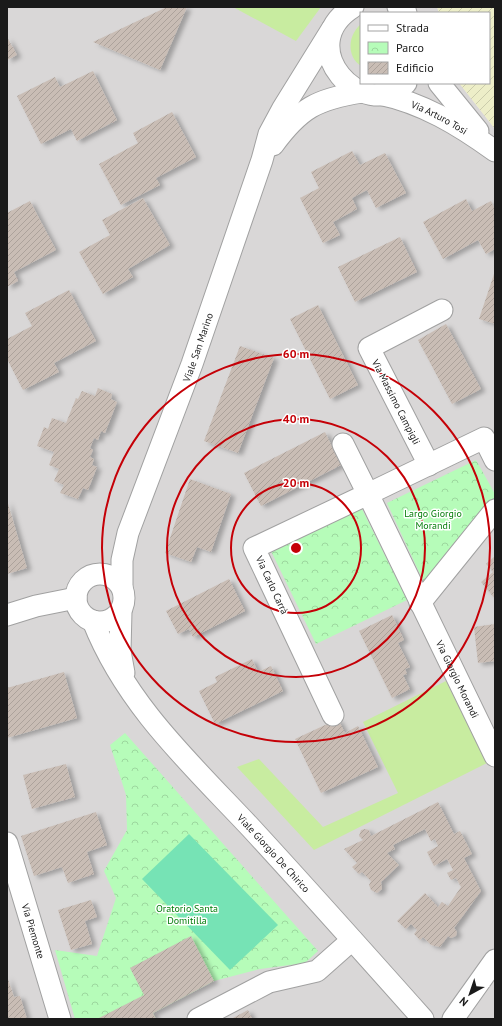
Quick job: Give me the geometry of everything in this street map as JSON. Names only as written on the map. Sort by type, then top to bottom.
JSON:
[{"type":"street","name":"Viale San Marino","points":[[122,587],[122,560],[128,533],[192,364],[262,160],[269,134],[282,108],[332,29],[349,9]]},
{"type":"street","points":[[332,29],[329,44],[331,60],[337,74],[348,85],[370,93]]},
{"type":"street","name":"Viale San Marino","points":[[262,160],[284,130],[305,110],[321,101],[338,96],[392,92],[404,84]]},
{"type":"street","name":"Via Arturo Tosi","points":[[370,93],[402,99],[429,111],[460,126],[495,151],[440,84]]},
{"type":"street","name":"Via Massimo Campigli","points":[[429,465],[369,348],[442,310]]},
{"type":"street","points":[[368,494],[484,438],[495,460]]},
{"type":"street","points":[[343,444],[420,603],[495,510]]},
{"type":"street","name":"Via Carlo Carrà","points":[[333,715],[254,548],[368,494]]},
{"type":"street","name":"Viale San Marino","points":[[94,574],[113,556],[128,533]]},
{"type":"street","points":[[94,574],[111,576],[122,587],[124,603],[121,611],[108,621],[92,621],[81,612],[76,598],[77,590],[81,583],[94,574]]},
{"type":"street","points":[[7,615],[36,606],[76,598]]},
{"type":"street","name":"Via Giorgio Morandi","points":[[420,603],[495,756]]},
{"type":"street","name":"Viale Giorgio De Chirico","points":[[121,611],[120,651],[127,686]]},
{"type":"street","name":"Viale Giorgio De Chirico","points":[[92,621],[108,655],[127,686],[172,746],[251,829],[423,1019]]},
{"type":"street","name":"Via Piemonte","points":[[7,842],[60,1019]]},
{"type":"street","points":[[198,1019],[269,982],[317,971],[352,940]]},
{"type":"street","points":[[453,1019],[495,960]]},
{"type":"shaded area","points":[[7,7],[437,7],[439,12],[360,12],[360,84],[460,84],[495,129],[495,1019],[7,1019]]},
{"type":"green space","points":[[233,7],[321,7],[296,41]]},
{"type":"green space","points":[[437,7],[495,7],[495,129],[460,84],[490,84],[490,12],[439,12]]},
{"type":"green space","points":[[360,25],[360,65],[353,57],[350,45],[353,34]]},
{"type":"green space","name":"Largo Giorgio Morandi","points":[[476,460],[495,494],[495,497],[425,585],[387,503]]},
{"type":"green space","points":[[361,507],[407,600],[316,644],[271,551]]},
{"type":"green space","points":[[446,681],[487,763],[314,850],[237,767],[259,759],[323,827],[398,793],[363,722]]},
{"type":"green space","name":"Oratorio Santa Domitilla","points":[[125,733],[318,951],[305,963],[260,969],[214,981],[153,1013],[156,1019],[75,1019],[55,950],[97,956],[116,898],[104,871],[127,830],[126,795],[110,745]]},
{"type":"green space","points":[[189,834],[278,925],[230,970],[142,879]]},
{"type":"building","points":[[167,7],[187,7],[160,70],[93,42]]},
{"type":"building","points":[[7,37],[17,55],[7,60]]},
{"type":"building","points":[[93,71],[117,120],[77,141],[71,129],[41,144],[17,96],[55,77],[60,87]]},
{"type":"building","points":[[172,112],[196,157],[156,178],[160,185],[121,205],[99,164],[138,143],[133,133]]},
{"type":"building","points":[[352,151],[360,165],[385,153],[406,193],[376,208],[367,190],[352,198],[357,209],[333,222],[340,235],[323,243],[300,198],[319,188],[311,172]]},
{"type":"building","points":[[143,198],[170,245],[128,269],[133,277],[103,294],[79,252],[110,235],[102,220]]},
{"type":"building","points":[[466,199],[472,211],[491,201],[495,209],[495,249],[486,254],[478,240],[443,259],[423,222]]},
{"type":"building","points":[[30,201],[56,250],[14,272],[18,281],[7,287],[7,213]]},
{"type":"building","points":[[400,237],[417,272],[355,302],[338,267]]},
{"type":"building","points":[[495,271],[495,324],[479,319]]},
{"type":"building","points":[[69,290],[96,341],[54,363],[59,372],[23,390],[7,359],[7,339],[32,326],[25,313]]},
{"type":"building","points":[[318,305],[358,385],[330,399],[290,319]]},
{"type":"building","points":[[446,324],[481,389],[452,404],[418,340]]},
{"type":"building","points":[[240,346],[274,358],[238,453],[204,441]]},
{"type":"building","points":[[98,388],[112,394],[111,399],[117,402],[105,433],[101,431],[98,440],[94,438],[90,448],[93,450],[90,457],[94,459],[92,465],[97,467],[88,490],[83,488],[78,499],[60,493],[64,485],[54,481],[59,469],[49,465],[54,452],[37,446],[44,427],[48,429],[52,418],[66,423],[76,398],[78,399],[82,391],[95,396]]},
{"type":"building","points":[[325,432],[341,465],[261,506],[244,473]]},
{"type":"building","points":[[190,479],[231,494],[211,552],[197,547],[191,562],[165,553]]},
{"type":"building","points":[[7,500],[27,568],[7,574]]},
{"type":"building","points":[[495,556],[495,599],[481,582],[493,572],[486,564]]},
{"type":"building","points":[[229,579],[245,611],[193,637],[189,629],[178,634],[166,611]]},
{"type":"building","points":[[392,615],[404,640],[398,643],[410,667],[405,669],[407,674],[403,675],[410,689],[392,698],[359,631]]},
{"type":"building","points":[[495,624],[495,661],[478,663],[474,627]]},
{"type":"building","points":[[252,659],[258,672],[271,666],[283,691],[215,724],[199,691],[217,682],[215,677]]},
{"type":"building","points":[[64,672],[77,718],[7,738],[7,688]]},
{"type":"building","points":[[338,719],[345,733],[358,726],[378,767],[321,793],[295,739]]},
{"type":"building","points":[[66,764],[75,797],[32,809],[23,775]]},
{"type":"building","points":[[438,802],[454,834],[460,831],[472,854],[464,858],[481,891],[454,928],[457,932],[456,936],[451,938],[448,936],[440,947],[431,945],[423,937],[420,940],[414,934],[417,930],[411,924],[406,929],[397,921],[425,893],[438,907],[442,902],[448,906],[461,887],[456,878],[451,880],[447,873],[453,870],[447,859],[434,866],[427,852],[438,846],[435,839],[431,841],[425,829],[393,845],[395,849],[387,853],[399,865],[381,882],[382,889],[377,893],[371,890],[369,885],[371,881],[362,872],[359,874],[352,867],[357,863],[344,849],[363,840],[359,836],[361,830],[369,830],[371,836]]},
{"type":"building","points":[[96,812],[107,845],[87,852],[94,874],[68,883],[62,867],[34,876],[21,836]]},
{"type":"building","points":[[91,900],[97,917],[85,921],[92,944],[71,950],[58,910]]},
{"type":"building","points":[[191,936],[214,981],[153,1013],[156,1019],[97,1019],[144,995],[130,968]]},
{"type":"building","points":[[7,976],[14,997],[20,996],[27,1019],[7,1019]]},
{"type":"building","points":[[248,1010],[252,1019],[231,1019]]}]
